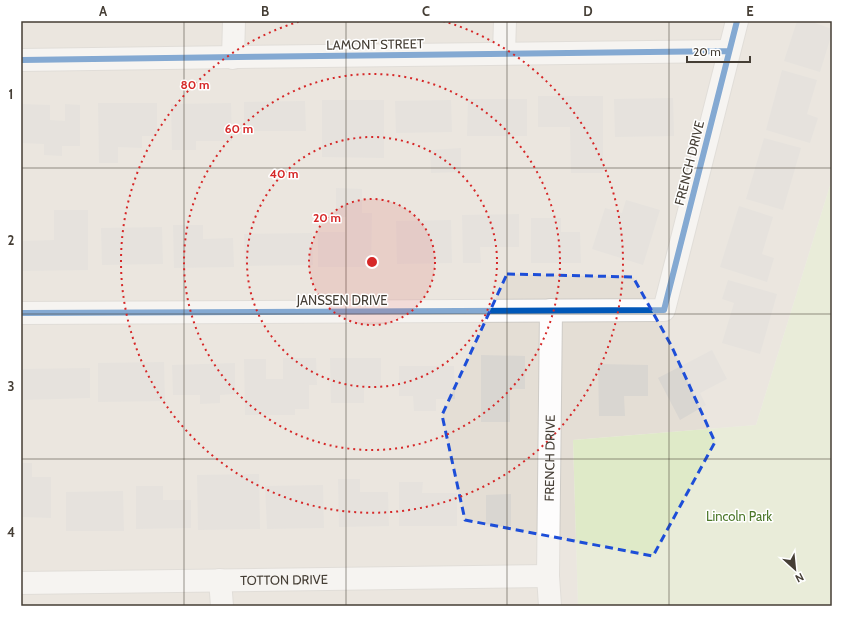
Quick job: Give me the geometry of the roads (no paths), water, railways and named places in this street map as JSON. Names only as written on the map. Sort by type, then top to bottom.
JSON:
[{"type":"street","points":[[233,58],[234,21]]},
{"type":"street","points":[[504,53],[505,21]]},
{"type":"street","name":"FRENCH DRIVE","points":[[664,310],[737,21]]},
{"type":"street","name":"LAMONT STREET","points":[[21,60],[729,51]]},
{"type":"street","name":"FRENCH DRIVE","points":[[550,606],[548,576],[551,310]]},
{"type":"street","name":"JANSSEN DRIVE","points":[[21,313],[664,310]]},
{"type":"street","name":"TOTTON DRIVE","points":[[21,584],[548,576]]},
{"type":"street","points":[[220,580],[222,606]]},
{"type":"park label","name":"Lincoln Park","points":[[739,516]]}]
